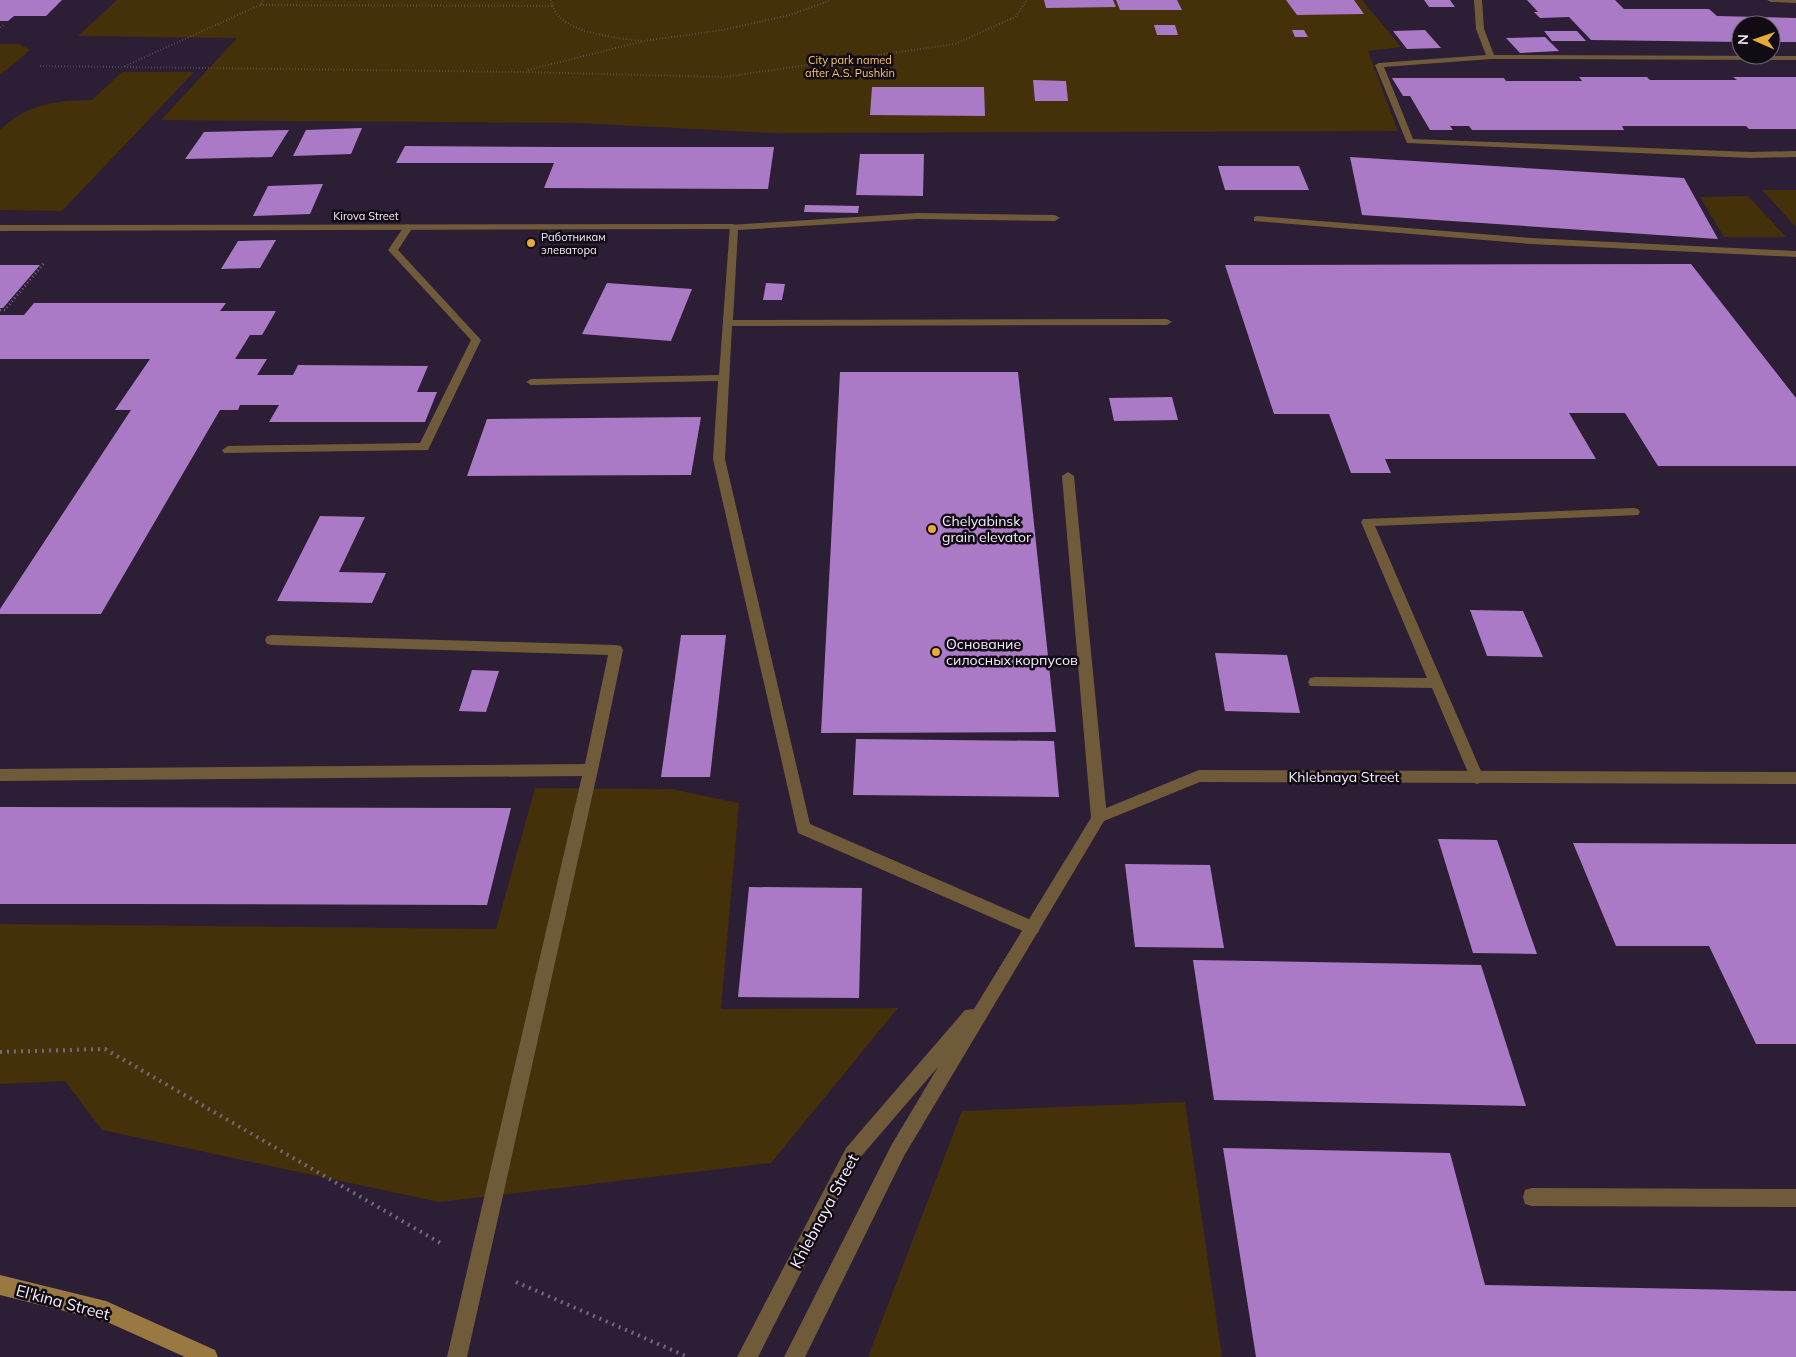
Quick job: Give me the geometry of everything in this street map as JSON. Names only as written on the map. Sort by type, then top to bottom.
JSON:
[{"type":"main road","name":"El'kina Street","points":[[0,1285],[106,1311],[208,1357]]},
{"type":"street","points":[[1478,0],[1476,9],[1484,46],[1491,57]]},
{"type":"street","points":[[1771,0],[1796,1]]},
{"type":"street","points":[[1796,58],[1491,57],[1378,65],[1410,141],[1751,155],[1796,154]]},
{"type":"street","name":"Kirova Street","points":[[0,228],[733,227],[917,216],[1055,218]]},
{"type":"street","points":[[1257,219],[1531,241],[1796,254]]},
{"type":"street","points":[[228,450],[424,447],[476,340],[394,250],[408,227]]},
{"type":"street","points":[[733,227],[719,459],[803,828],[1032,928]]},
{"type":"street","points":[[728,323],[1166,322]]},
{"type":"street","points":[[531,382],[724,378]]},
{"type":"street","points":[[1068,476],[1099,817]]},
{"type":"street","points":[[1477,778],[1366,522],[1634,512]]},
{"type":"street","points":[[272,640],[616,650],[591,770],[457,1357]]},
{"type":"street","points":[[1315,682],[1437,683]]},
{"type":"street","points":[[0,775],[591,770]]},
{"type":"street","name":"Khlebnaya Street","points":[[794,1357],[898,1150],[1099,817],[1199,776],[1796,778]]},
{"type":"street","name":"Khlebnaya Street","points":[[747,1357],[852,1154],[996,987]]},
{"type":"street","points":[[1532,1197],[1796,1198]]},
{"type":"path","points":[[260,6],[264,0]]},
{"type":"path","points":[[552,0],[552,6],[566,22],[593,33],[644,41]]},
{"type":"path","points":[[523,72],[644,41],[722,30],[790,15],[831,0]]},
{"type":"path","points":[[40,66],[523,72],[724,77],[955,44],[1015,17],[1027,0]]},
{"type":"path","points":[[124,67],[260,6],[552,6]]},
{"type":"path","points":[[0,26],[4,25]]},
{"type":"path","points":[[0,310],[5,310],[75,228]]},
{"type":"path","points":[[0,1052],[105,1049],[478,1265],[688,1357]]},
{"type":"green space","name":"City park named after A.S. Pushkin","points":[[117,0],[1362,0],[1401,47],[1368,51],[1398,131],[773,133],[576,123],[161,120],[237,38],[78,36]]},
{"type":"green space","points":[[0,44],[19,44],[30,50],[0,75]]},
{"type":"green space","points":[[122,72],[194,72],[62,211],[0,210],[0,130],[21,114],[43,105],[67,101],[92,100]]},
{"type":"green space","points":[[1762,190],[1796,190],[1796,227]]},
{"type":"green space","points":[[1748,196],[1786,237],[1724,237],[1700,197]]},
{"type":"green space","points":[[535,788],[671,789],[739,803],[721,1009],[898,1008],[771,1163],[439,1202],[102,1130],[65,1081],[0,1084],[0,924],[496,929]]},
{"type":"green space","points":[[1185,1102],[1222,1357],[868,1357],[962,1111]]},
{"type":"building","points":[[0,0],[62,0],[46,16],[14,16],[8,21],[0,21]]},
{"type":"building","points":[[1044,0],[1113,0],[1116,7],[1046,8]]},
{"type":"building","points":[[1116,0],[1177,0],[1182,10],[1120,10]]},
{"type":"building","points":[[1286,0],[1354,0],[1364,14],[1297,15]]},
{"type":"building","points":[[1424,0],[1450,0],[1455,7],[1429,7]]},
{"type":"building","points":[[1527,0],[1615,0],[1624,9],[1709,9],[1717,16],[1731,16],[1731,42],[1591,40],[1569,17],[1540,18],[1534,12],[1538,12]]},
{"type":"building","points":[[1781,18],[1796,18],[1796,42],[1781,42]]},
{"type":"building","points":[[1154,25],[1175,25],[1178,35],[1157,35]]},
{"type":"building","points":[[1292,30],[1304,30],[1308,37],[1295,37]]},
{"type":"building","points":[[1425,30],[1441,48],[1407,49],[1393,31]]},
{"type":"building","points":[[1544,31],[1577,31],[1586,41],[1552,41]]},
{"type":"building","points":[[1545,37],[1559,51],[1520,53],[1506,38]]},
{"type":"building","points":[[1579,77],[1647,77],[1650,80],[1737,80],[1733,77],[1796,77],[1796,129],[1749,129],[1746,126],[1622,126],[1624,130],[1472,130],[1469,126],[1450,126],[1453,130],[1430,130],[1410,96],[1403,96],[1392,78],[1504,78],[1506,81],[1582,81]]},
{"type":"building","points":[[1033,80],[1066,81],[1068,101],[1035,101]]},
{"type":"building","points":[[872,87],[984,87],[985,116],[870,115]]},
{"type":"building","points":[[362,128],[351,154],[293,156],[306,130]]},
{"type":"building","points":[[289,130],[272,157],[185,159],[204,132]]},
{"type":"building","points":[[405,146],[774,147],[768,189],[544,188],[554,163],[396,163]]},
{"type":"building","points":[[860,154],[924,154],[923,196],[856,195]]},
{"type":"building","points":[[1350,157],[1684,178],[1718,239],[1362,215]]},
{"type":"building","points":[[1218,166],[1299,166],[1309,190],[1225,190]]},
{"type":"building","points":[[323,184],[310,214],[253,216],[268,186]]},
{"type":"building","points":[[805,205],[859,206],[858,213],[804,212]]},
{"type":"building","points":[[276,240],[260,268],[221,269],[238,241]]},
{"type":"building","points":[[1691,264],[1796,398],[1796,466],[1658,466],[1625,413],[1569,413],[1596,459],[1385,459],[1391,473],[1351,473],[1329,414],[1274,414],[1225,265]]},
{"type":"building","points":[[0,265],[40,265],[3,308],[0,308]]},
{"type":"building","points":[[607,283],[692,289],[671,341],[582,334]]},
{"type":"building","points":[[766,283],[785,284],[782,300],[763,300]]},
{"type":"building","points":[[34,303],[226,303],[220,311],[276,311],[262,335],[250,335],[235,359],[267,359],[257,375],[293,375],[298,365],[428,366],[417,392],[437,392],[425,422],[269,422],[279,405],[240,405],[238,410],[220,410],[101,614],[0,614],[0,609],[131,410],[115,410],[150,359],[0,359],[0,315],[24,315]]},
{"type":"building","points":[[840,372],[1018,372],[1056,732],[821,733]]},
{"type":"building","points":[[1172,397],[1178,420],[1114,421],[1109,398]]},
{"type":"building","points":[[701,417],[691,475],[467,476],[487,419]]},
{"type":"building","points":[[320,516],[365,517],[339,572],[386,573],[372,603],[277,601]]},
{"type":"building","points":[[1470,610],[1523,611],[1543,657],[1487,656]]},
{"type":"building","points":[[681,635],[726,635],[710,777],[661,777]]},
{"type":"building","points":[[1215,653],[1287,655],[1300,713],[1225,711]]},
{"type":"building","points":[[472,670],[499,671],[486,712],[459,711]]},
{"type":"building","points":[[856,739],[1054,741],[1059,797],[853,795]]},
{"type":"building","points":[[0,807],[511,808],[487,905],[0,904]]},
{"type":"building","points":[[1438,839],[1497,840],[1537,954],[1473,953]]},
{"type":"building","points":[[1573,843],[1796,844],[1796,1044],[1756,1044],[1709,946],[1616,946]]},
{"type":"building","points":[[1125,864],[1210,865],[1224,948],[1135,947]]},
{"type":"building","points":[[749,887],[862,888],[859,998],[738,997]]},
{"type":"building","points":[[1193,960],[1481,965],[1526,1106],[1214,1100]]},
{"type":"building","points":[[1223,1148],[1450,1153],[1485,1285],[1796,1291],[1796,1357],[1256,1357]]},
{"type":"place","name":"Работникам элеватора","points":[[531,243]]},
{"type":"place","name":"Chelyabinsk grain elevator","points":[[932,529]]},
{"type":"place","name":"Основание силосных корпусов","points":[[936,652]]}]
